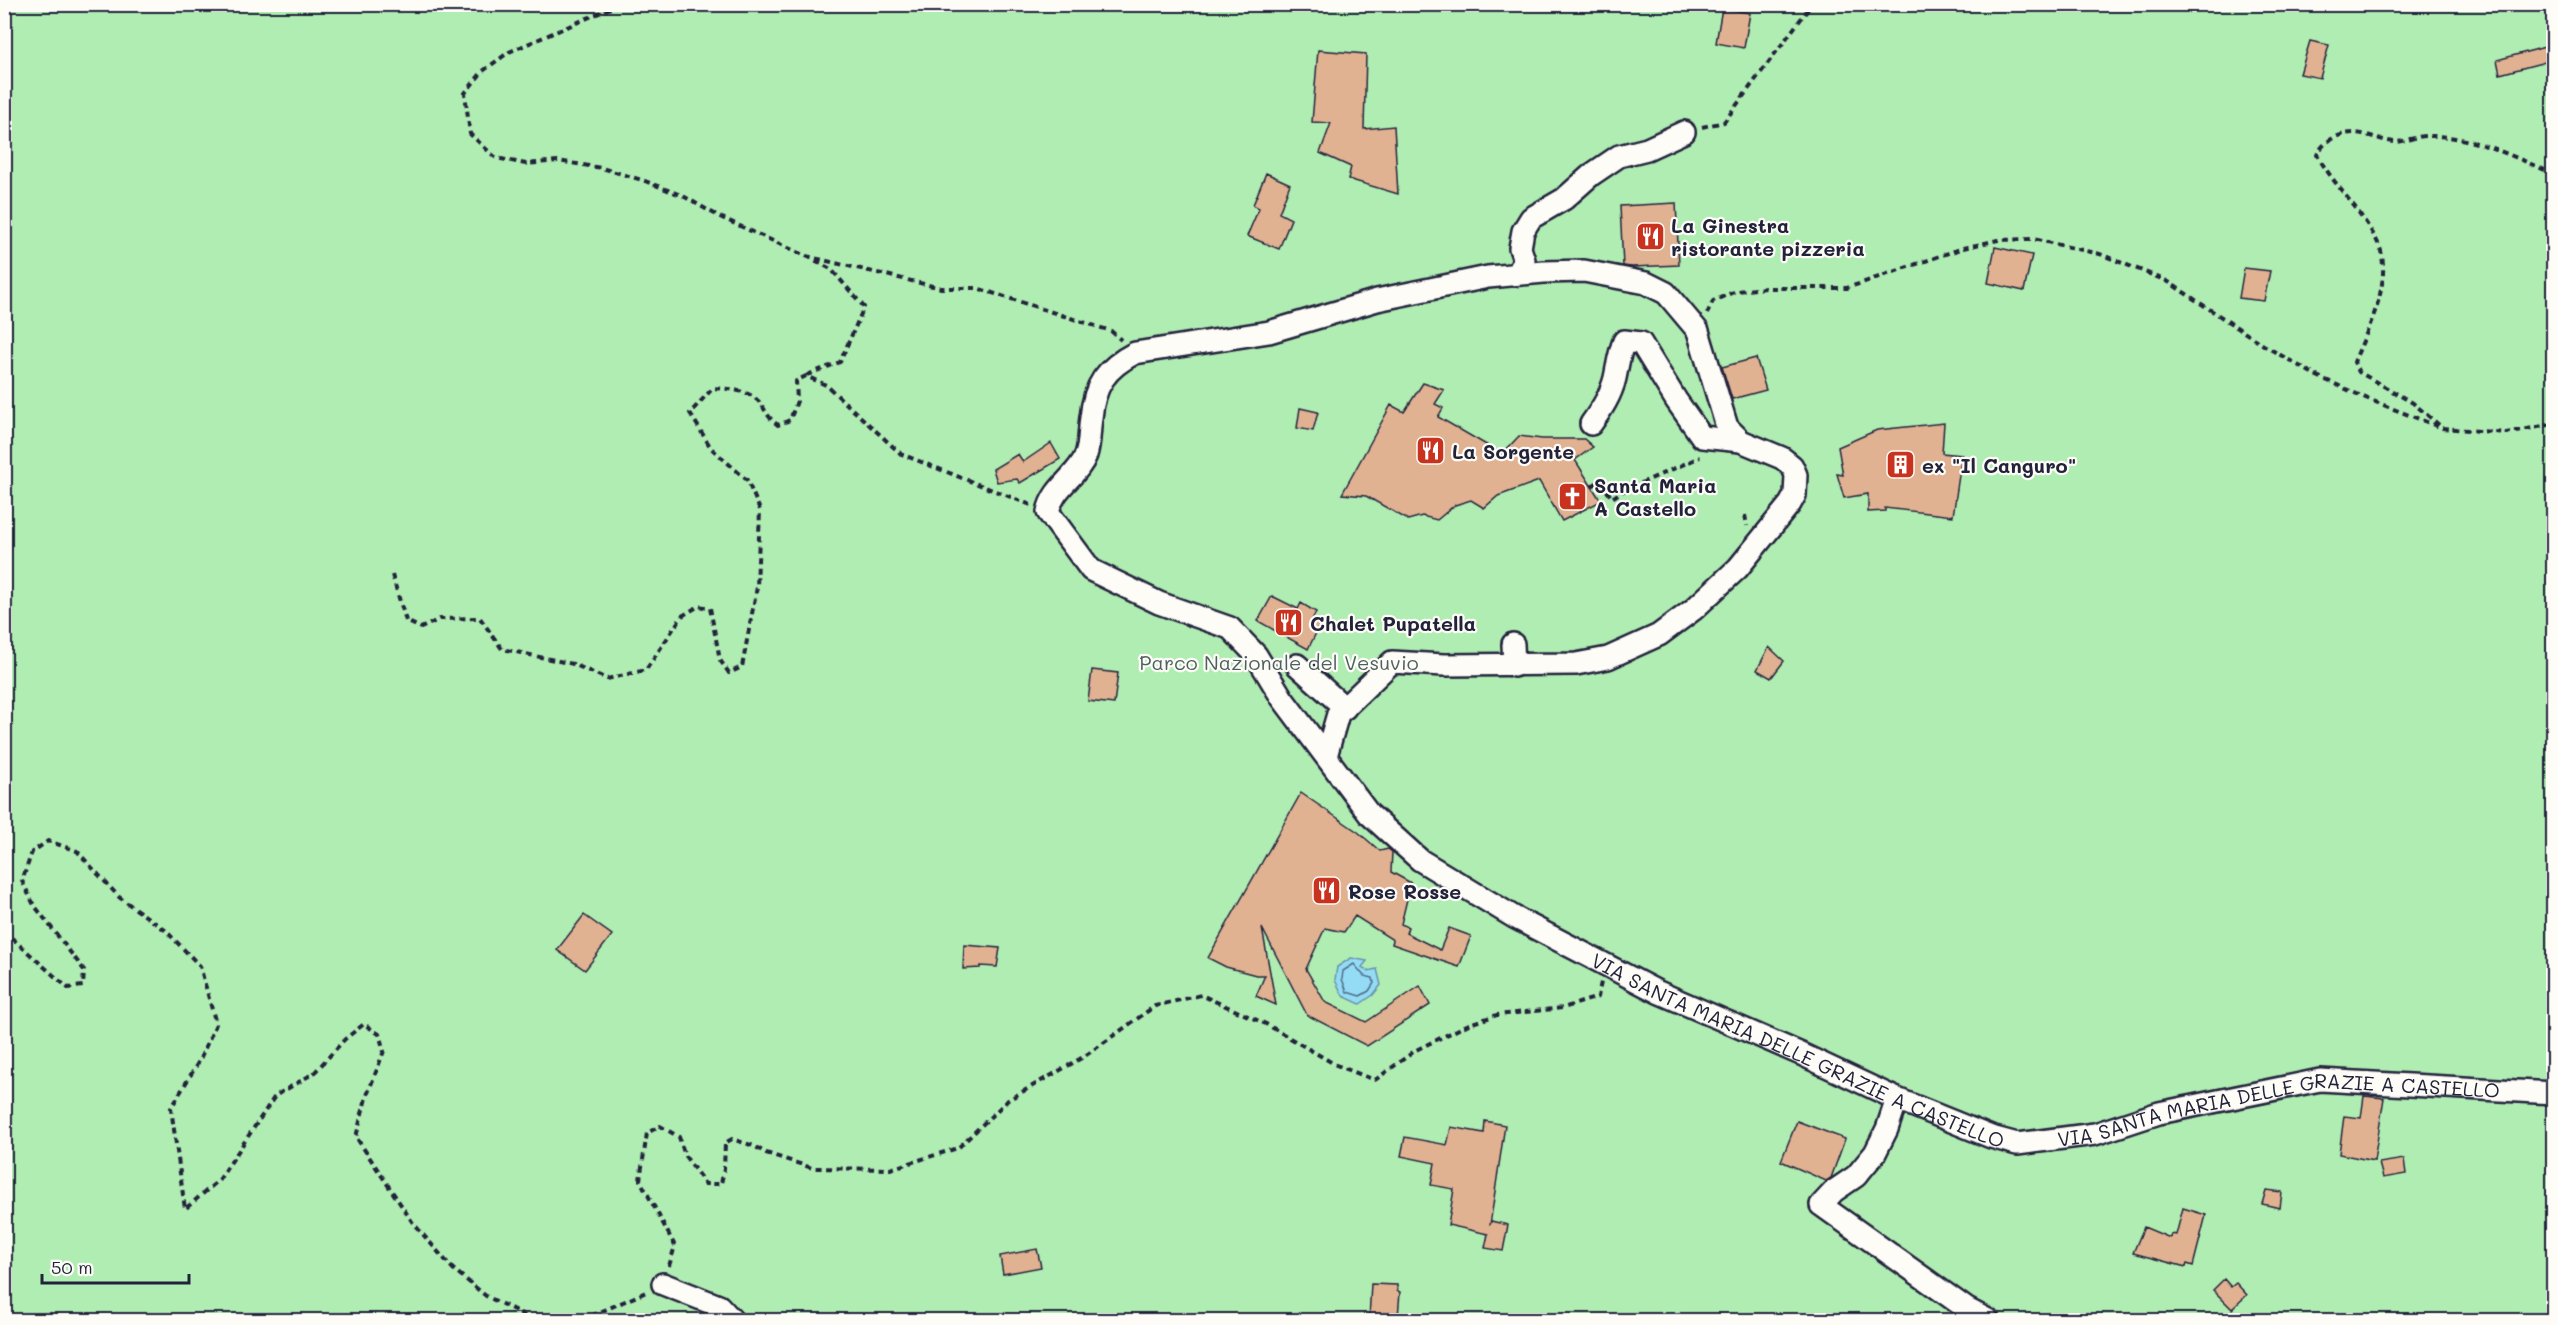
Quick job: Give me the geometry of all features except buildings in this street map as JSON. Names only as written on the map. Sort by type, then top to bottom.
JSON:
[{"type":"street","points":[[1518,274],[1524,260],[1520,248],[1523,231],[1531,218],[1564,199],[1591,175],[1618,156],[1647,149],[1684,132]]},
{"type":"street","points":[[1048,512],[1051,499],[1086,456],[1090,418],[1099,382],[1121,360],[1135,353],[1269,332],[1377,300],[1488,277],[1584,271],[1647,283],[1666,293],[1698,331],[1727,427],[1741,441]]},
{"type":"street","points":[[1326,756],[1338,714],[1392,662],[1514,666],[1576,664],[1608,658],[1659,635],[1694,609],[1738,568],[1790,504],[1797,485],[1792,466],[1782,458],[1741,441],[1702,437],[1641,343],[1624,341],[1620,362],[1606,403],[1592,424]]},
{"type":"street","name":"VIA SANTA MARIA DELLE GRAZIE A CASTELLO","points":[[1048,512],[1091,570],[1159,603],[1230,628],[1256,655],[1282,698],[1369,814],[1420,860],[1514,917],[1658,992],[1802,1054],[1896,1100],[1991,1137],[2017,1144],[2095,1134],[2160,1113],[2320,1080],[2553,1093]]},
{"type":"street","points":[[1513,644],[1514,666]]},
{"type":"street","points":[[1298,665],[1345,708]]},
{"type":"street","points":[[1896,1100],[1887,1129],[1875,1154],[1856,1176],[1834,1191],[1821,1205],[1967,1309],[1988,1320]]},
{"type":"street","points":[[663,1284],[719,1306],[732,1320]]},
{"type":"path","points":[[392,575],[406,621],[421,628],[440,619],[480,618],[502,649],[573,664],[606,679],[646,670],[682,616],[699,606],[710,608],[720,660],[729,673],[742,667],[757,587],[760,510],[747,480],[711,448],[690,413],[713,388],[743,391],[758,400],[767,417],[778,425],[790,420],[797,401],[796,381],[840,362],[864,307],[831,270],[806,256],[720,217],[683,196],[602,168],[558,161],[526,164],[496,158],[470,134],[465,93],[483,71],[509,52],[620,4]]},
{"type":"path","points":[[1684,132],[1724,122],[1812,4]]},
{"type":"path","points":[[2442,428],[2413,403],[2359,372],[2354,362],[2379,299],[2382,268],[2380,249],[2356,209],[2328,174],[2317,154],[2321,145],[2334,137],[2355,133],[2396,142],[2426,136],[2494,149],[2553,174]]},
{"type":"path","points":[[1698,331],[1713,301],[1736,291],[1766,288],[1847,288],[1963,248],[1998,240],[2033,239],[2100,254],[2167,281],[2265,346],[2317,376],[2442,428],[2506,433],[2553,424]]},
{"type":"path","points":[[806,256],[942,288],[977,288],[1111,331],[1135,353]]},
{"type":"path","points":[[806,376],[825,385],[902,454],[1048,512]]},
{"type":"path","points":[[1592,486],[1600,481],[1612,498],[1705,454]]},
{"type":"path","points":[[4,931],[68,988],[83,986],[84,970],[34,905],[22,881],[32,852],[48,841],[77,851],[119,897],[165,930],[200,966],[216,1024],[199,1061],[171,1108],[185,1209],[219,1180],[275,1096],[314,1073],[345,1039],[364,1024],[379,1034],[384,1052],[366,1098],[356,1137],[413,1223],[453,1269],[486,1296],[528,1317],[584,1319],[663,1284],[675,1246],[640,1180],[647,1133],[660,1126],[679,1137],[685,1156],[705,1184],[714,1186],[721,1184],[725,1143],[732,1139],[812,1168],[890,1169],[958,1148],[1008,1100],[1085,1056],[1155,1006],[1201,995],[1266,1024],[1336,1065],[1375,1080],[1416,1050],[1469,1024],[1497,1014],[1563,1008],[1598,997],[1601,981],[1594,958]]},
{"type":"green space","name":"Parco Nazionale del Vesuvio","points":[[5,5],[2553,5],[2553,1320],[5,1320]]},
{"type":"water","points":[[1351,958],[1367,961],[1362,967],[1368,971],[1377,969],[1381,985],[1373,995],[1360,1004],[1343,996],[1335,980],[1337,967]]},
{"type":"place","name":"La Ginestra ristorante pizzeria","points":[[1650,236]]},
{"type":"place","name":"La Sorgente","points":[[1431,451]]},
{"type":"place","name":"ex \"Il Canguro\"","points":[[1901,465]]},
{"type":"place","name":"Santa Maria A Castello","points":[[1573,497]]},
{"type":"place","name":"Chalet Pupatella","points":[[1289,623]]},
{"type":"place","name":"Rose Rosse","points":[[1327,891]]}]
